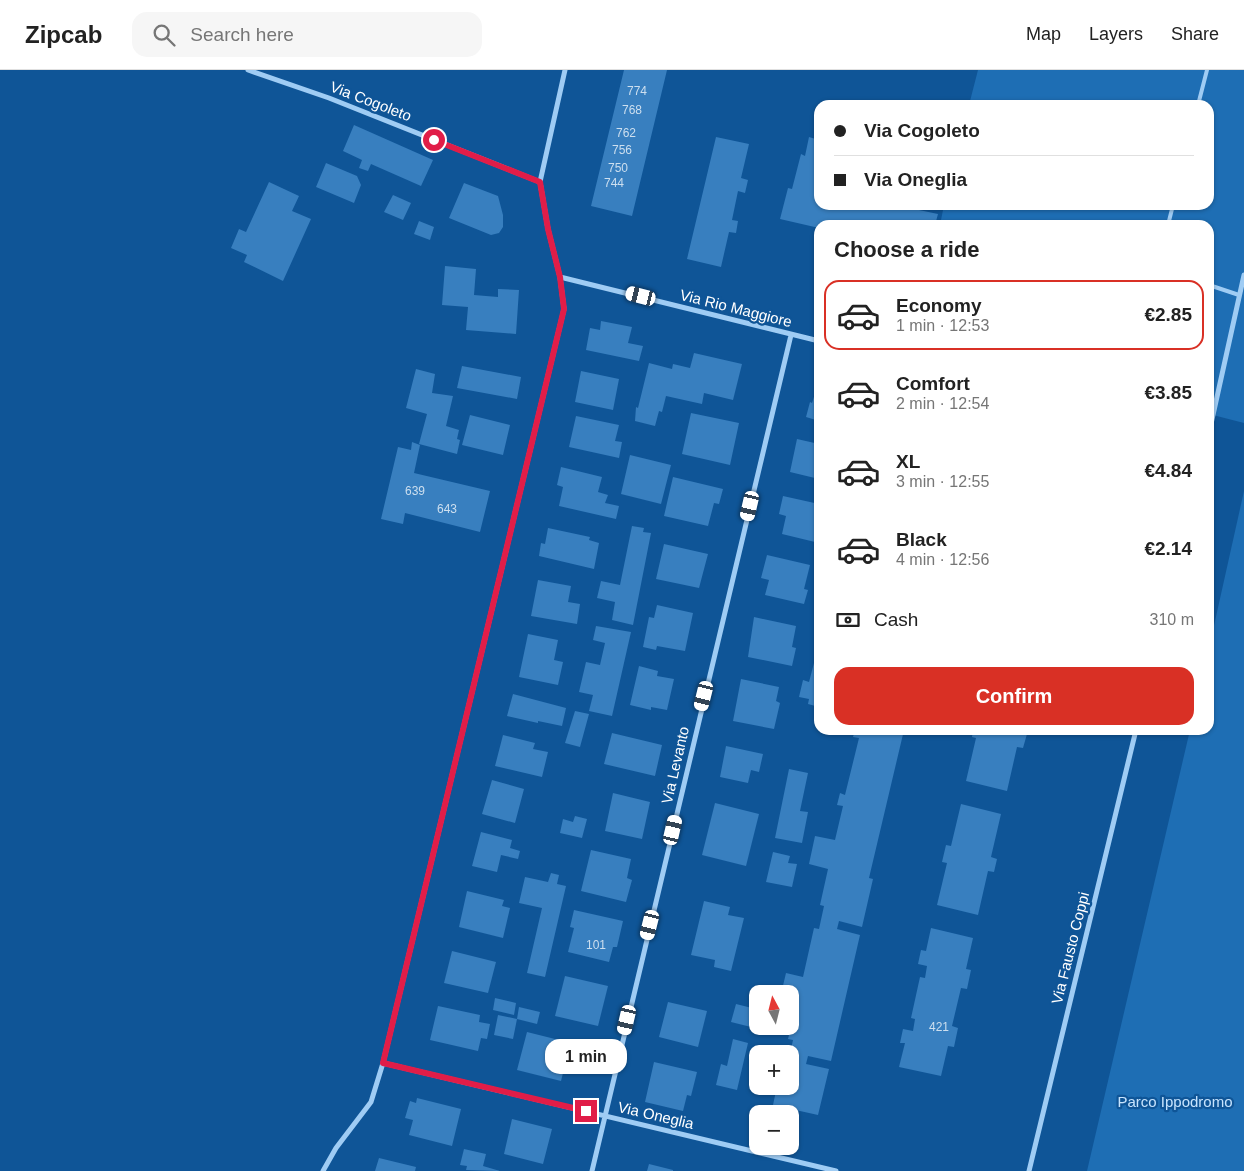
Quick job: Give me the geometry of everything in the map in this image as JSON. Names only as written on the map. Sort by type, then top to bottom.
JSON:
[{"type":"street","name":"Via Cogoleto","points":[[248,70],[329,98],[540,182]]},
{"type":"street","points":[[323,1171],[336,1148],[371,1102],[383,1063],[564,309],[560,277],[548,229],[540,182],[565,70]]},
{"type":"street","points":[[1214,410],[1244,275]]},
{"type":"street","name":"Via Rio Maggiore","points":[[560,277],[814,340]]},
{"type":"street","name":"Via Levanto","points":[[592,1171],[790,335]]},
{"type":"street","name":"Via Fausto Coppi","points":[[1029,1171],[1135,735]]},
{"type":"street","name":"Via Oneglia","points":[[383,1063],[836,1171]]},
{"type":"lane","points":[[1199,100],[1207,70]]},
{"type":"lane","points":[[1214,287],[1239,295]]},
{"type":"green space","points":[[978,70],[1244,70],[1244,423],[1214,415],[1214,220],[941,220],[943,210],[1214,210],[1214,100],[970,100]]},
{"type":"green space","name":"Parco Ippodromo","points":[[1244,491],[1244,1171],[1087,1171],[1189,735],[1214,735],[1214,626]]},
{"type":"building","points":[[624,70],[667,70],[632,216],[591,206]]},
{"type":"building","points":[[354,125],[433,160],[421,186],[371,164],[368,171],[359,168],[362,160],[343,151]]},
{"type":"building","points":[[716,137],[749,144],[741,178],[748,180],[745,193],[738,191],[732,220],[738,221],[736,233],[729,232],[721,267],[687,259]]},
{"type":"building","points":[[809,137],[814,138],[814,210],[919,210],[938,214],[936,220],[814,220],[814,227],[780,219],[788,188],[792,189],[801,154],[805,156]]},
{"type":"building","points":[[326,163],[357,176],[361,185],[354,203],[316,187]]},
{"type":"building","points":[[269,182],[299,196],[292,211],[311,219],[283,281],[244,262],[247,255],[231,248],[239,229],[246,232]]},
{"type":"building","points":[[464,183],[498,196],[503,215],[503,227],[499,233],[491,235],[449,218]]},
{"type":"building","points":[[393,195],[411,203],[403,220],[384,212]]},
{"type":"building","points":[[419,221],[434,227],[430,240],[414,234]]},
{"type":"building","points":[[445,266],[476,269],[474,295],[498,297],[498,289],[519,290],[516,334],[466,330],[468,307],[442,305]]},
{"type":"building","points":[[601,321],[632,327],[628,343],[643,346],[639,361],[586,350],[590,328],[600,330]]},
{"type":"building","points":[[694,353],[742,364],[733,400],[704,393],[702,404],[666,396],[662,412],[659,411],[655,426],[635,421],[636,407],[638,408],[649,363],[672,369],[673,364],[690,368]]},
{"type":"building","points":[[462,366],[521,377],[517,399],[457,388]]},
{"type":"building","points":[[416,369],[435,374],[432,393],[453,396],[446,426],[459,430],[457,439],[460,440],[457,454],[419,444],[427,414],[406,408]]},
{"type":"building","points":[[581,371],[619,379],[613,410],[575,402]]},
{"type":"building","points":[[814,397],[814,419],[806,417],[810,402],[812,403]]},
{"type":"building","points":[[691,413],[739,423],[730,465],[682,454]]},
{"type":"building","points":[[470,415],[510,425],[503,455],[462,445]]},
{"type":"building","points":[[576,416],[619,425],[615,441],[622,442],[619,458],[569,447]]},
{"type":"building","points":[[797,439],[814,443],[814,478],[790,472]]},
{"type":"building","points":[[412,442],[420,445],[414,473],[490,491],[480,532],[405,513],[403,524],[381,519],[398,447],[411,450]]},
{"type":"building","points":[[630,455],[671,465],[661,504],[621,494]]},
{"type":"building","points":[[561,467],[602,477],[598,492],[608,495],[605,503],[619,506],[616,519],[559,506],[563,487],[557,485]]},
{"type":"building","points":[[673,477],[723,489],[719,504],[714,503],[708,526],[664,516]]},
{"type":"building","points":[[783,496],[814,503],[814,542],[782,534],[786,516],[779,514]]},
{"type":"building","points":[[632,526],[644,528],[643,532],[651,533],[633,625],[612,620],[615,602],[597,598],[601,581],[620,585]]},
{"type":"building","points":[[548,528],[590,537],[589,540],[599,543],[594,569],[539,556],[541,543],[545,544]]},
{"type":"building","points":[[664,544],[708,554],[699,588],[656,579]]},
{"type":"building","points":[[767,555],[810,565],[804,589],[808,590],[804,604],[765,595],[769,580],[761,578]]},
{"type":"building","points":[[538,580],[571,586],[568,602],[580,604],[577,624],[531,616]]},
{"type":"building","points":[[657,605],[693,613],[685,651],[657,646],[656,650],[643,647],[649,617],[654,618]]},
{"type":"building","points":[[754,617],[796,626],[792,647],[796,648],[792,666],[748,657]]},
{"type":"building","points":[[596,626],[631,632],[612,716],[589,711],[593,695],[579,692],[586,662],[600,665],[605,643],[593,640]]},
{"type":"building","points":[[528,634],[558,640],[554,660],[563,662],[558,685],[519,677]]},
{"type":"building","points":[[814,663],[814,706],[808,704],[809,699],[799,697],[803,680],[809,682]]},
{"type":"building","points":[[639,666],[658,671],[657,676],[674,679],[667,710],[651,707],[651,710],[630,705]]},
{"type":"building","points":[[741,679],[779,687],[776,701],[780,703],[774,729],[733,721]]},
{"type":"building","points":[[513,694],[566,708],[562,726],[507,716]]},
{"type":"building","points":[[575,711],[589,714],[580,747],[565,743]]},
{"type":"building","points":[[612,733],[662,745],[655,776],[604,764]]},
{"type":"building","points":[[503,735],[535,743],[533,749],[548,752],[542,777],[495,766]]},
{"type":"building","points":[[854,735],[903,735],[869,878],[873,879],[862,927],[839,921],[837,929],[860,935],[831,1061],[808,1056],[806,1064],[829,1069],[818,1115],[799,1111],[799,1105],[773,1105],[775,1095],[799,1095],[799,1045],[792,1045],[793,1040],[788,1039],[789,1035],[799,1035],[799,985],[783,985],[786,973],[803,977],[814,928],[819,929],[824,906],[820,905],[828,869],[809,864],[815,836],[835,840],[843,806],[837,805],[840,793],[845,795],[859,738],[853,737]]},
{"type":"building","points":[[972,735],[1027,735],[1023,748],[1017,747],[1007,791],[966,781],[976,738],[972,737]]},
{"type":"building","points":[[726,746],[763,754],[759,772],[751,770],[748,783],[720,777]]},
{"type":"building","points":[[789,769],[808,773],[800,811],[808,812],[802,843],[775,838]]},
{"type":"building","points":[[492,780],[524,789],[515,823],[482,814]]},
{"type":"building","points":[[613,793],[650,802],[642,839],[605,831]]},
{"type":"building","points":[[715,803],[759,814],[746,866],[702,855]]},
{"type":"building","points":[[961,804],[1001,814],[991,857],[997,859],[994,872],[988,871],[978,915],[937,905],[947,863],[942,862],[946,845],[951,846]]},
{"type":"building","points":[[575,816],[587,819],[582,838],[560,833],[563,819],[573,822]]},
{"type":"building","points":[[481,832],[512,840],[510,848],[520,851],[518,859],[501,855],[497,872],[472,866]]},
{"type":"building","points":[[591,850],[631,859],[627,878],[632,880],[626,902],[581,891]]},
{"type":"building","points":[[773,852],[790,856],[788,863],[797,864],[792,887],[766,882]]},
{"type":"building","points":[[551,873],[559,875],[557,884],[566,886],[545,977],[527,973],[542,908],[519,903],[525,877],[548,882]]},
{"type":"building","points":[[467,891],[504,900],[502,906],[510,908],[503,938],[459,927]]},
{"type":"building","points":[[704,901],[730,907],[728,915],[744,918],[731,971],[714,967],[715,960],[691,955]]},
{"type":"building","points":[[574,910],[623,921],[617,947],[613,947],[609,962],[568,952],[574,928],[570,927]]},
{"type":"building","points":[[931,928],[973,938],[966,969],[971,970],[967,989],[961,988],[952,1026],[958,1028],[954,1047],[948,1046],[941,1076],[899,1067],[905,1043],[900,1043],[903,1029],[913,1031],[915,1019],[911,1018],[920,977],[925,978],[927,966],[918,964],[921,950],[926,951]]},
{"type":"building","points":[[452,951],[496,962],[488,993],[444,983]]},
{"type":"building","points":[[565,976],[608,986],[598,1026],[555,1016]]},
{"type":"building","points":[[495,998],[516,1003],[514,1015],[493,1010]]},
{"type":"building","points":[[668,1002],[707,1011],[698,1047],[659,1037]]},
{"type":"building","points":[[736,1004],[749,1007],[749,1026],[731,1022]]},
{"type":"building","points":[[438,1006],[480,1015],[479,1022],[490,1024],[487,1039],[481,1038],[478,1051],[430,1040]]},
{"type":"building","points":[[519,1007],[540,1012],[537,1024],[517,1019]]},
{"type":"building","points":[[498,1015],[517,1019],[513,1039],[494,1035]]},
{"type":"building","points":[[527,1032],[579,1045],[575,1060],[566,1061],[561,1081],[517,1070]]},
{"type":"building","points":[[733,1039],[748,1043],[737,1090],[716,1085],[721,1064],[727,1066]]},
{"type":"building","points":[[654,1062],[697,1072],[691,1096],[687,1095],[683,1111],[645,1102]]},
{"type":"building","points":[[417,1098],[461,1109],[452,1146],[409,1135],[413,1120],[405,1118],[410,1101],[416,1103]]},
{"type":"building","points":[[512,1119],[552,1129],[543,1164],[504,1154]]},
{"type":"building","points":[[464,1149],[486,1154],[483,1166],[500,1171],[466,1170],[467,1166],[460,1165]]},
{"type":"building","points":[[379,1158],[416,1167],[415,1171],[375,1171]]},
{"type":"building","points":[[649,1164],[673,1170],[673,1171],[647,1171]]},
{"type":"route","points":[[434,140],[540,182],[548,229],[560,277],[564,309],[383,1063],[586,1111]]}]
